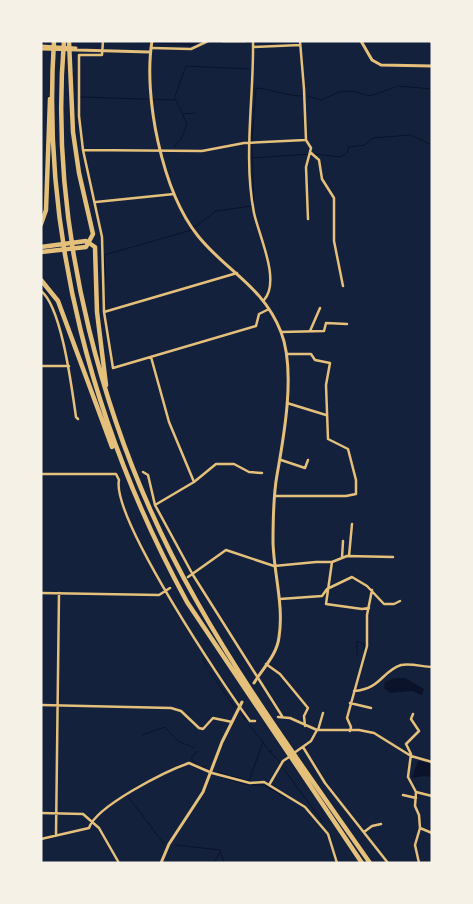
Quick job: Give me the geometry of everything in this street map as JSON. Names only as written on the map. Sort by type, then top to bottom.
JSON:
[{"type":"highway","points":[[41,224],[46,210],[48,125],[54,41]]},
{"type":"highway","points":[[64,41],[64,168],[67,205],[77,274],[96,357],[144,495],[195,598],[220,641],[291,750],[370,863]]},
{"type":"highway","points":[[41,252],[86,247],[93,234],[79,173],[73,132],[69,41]]},
{"type":"highway","points":[[52,73],[53,134],[59,205],[70,276],[86,358],[110,432],[135,498]]},
{"type":"highway","points":[[41,247],[86,241],[95,247],[97,312],[107,391]]},
{"type":"highway","points":[[41,280],[58,301],[88,388],[135,498],[187,602],[362,863]]},
{"type":"main road","points":[[152,41],[149,52],[151,101],[160,149],[174,194],[198,236],[264,300],[281,332],[287,354],[286,403],[281,460],[275,496],[274,566],[278,599],[279,637],[275,654],[254,683]]},
{"type":"main road","points":[[361,41],[372,60],[381,65],[432,66]]},
{"type":"main road","points":[[41,47],[149,52]]},
{"type":"main road","points":[[162,863],[169,844],[203,792],[212,773],[222,742],[242,702]]},
{"type":"street","points":[[103,41],[104,49],[102,55],[78,55],[79,116],[83,150],[102,238],[104,312],[113,368],[256,326],[259,314],[269,309]]},
{"type":"street","points":[[151,48],[191,49],[208,41]]},
{"type":"street","points":[[223,41],[245,41]]},
{"type":"street","points":[[252,41],[250,169],[254,213],[270,274],[269,294],[264,300]]},
{"type":"street","points":[[253,46],[300,43],[306,140],[311,148],[306,167],[308,219]]},
{"type":"street","points":[[73,120],[79,116]]},
{"type":"street","points":[[83,150],[160,149],[202,151],[222,146],[306,140]]},
{"type":"street","points":[[310,152],[319,160],[322,179],[334,198],[334,241],[343,286]]},
{"type":"street","points":[[95,202],[174,194]]},
{"type":"street","points":[[104,312],[237,273]]},
{"type":"street","points":[[41,291],[56,318],[69,366],[76,417],[78,419]]},
{"type":"street","points":[[310,331],[320,308]]},
{"type":"street","points":[[281,332],[324,331],[326,323],[347,324]]},
{"type":"street","points":[[275,496],[346,496],[356,494],[356,480],[348,449],[328,439],[326,385],[330,363],[315,360],[311,354],[287,354]]},
{"type":"street","points":[[151,357],[169,422],[194,482]]},
{"type":"street","points":[[41,366],[69,366]]},
{"type":"street","points":[[286,403],[326,415]]},
{"type":"street","points":[[281,460],[305,468],[308,460]]},
{"type":"street","points":[[155,505],[194,482],[216,464],[234,464],[249,472],[262,473]]},
{"type":"street","points":[[143,472],[148,475],[155,505],[193,575],[282,716]]},
{"type":"street","points":[[41,474],[116,474],[119,480],[118,488],[165,590],[204,656],[239,707],[250,721],[255,722]]},
{"type":"street","points":[[349,556],[352,524]]},
{"type":"street","points":[[342,558],[343,541]]},
{"type":"street","points":[[188,577],[226,550],[274,566],[332,562],[349,556],[394,557]]},
{"type":"street","points":[[332,562],[326,604],[362,609],[369,608]]},
{"type":"street","points":[[278,599],[322,596],[328,590],[352,577],[372,590],[384,604],[394,604],[400,601]]},
{"type":"street","points":[[41,593],[159,595],[170,588]]},
{"type":"street","points":[[350,731],[347,718],[367,646],[367,616],[372,590]]},
{"type":"street","points":[[56,835],[59,593]]},
{"type":"street","points":[[266,664],[280,674],[308,708],[304,716],[305,726]]},
{"type":"street","points":[[354,691],[372,687],[401,666],[421,664],[432,667]]},
{"type":"street","points":[[350,703],[371,708]]},
{"type":"street","points":[[41,705],[175,708],[202,729],[213,718],[232,722]]},
{"type":"street","points":[[269,786],[283,761],[311,741],[323,713]]},
{"type":"street","points":[[413,714],[411,719],[420,731],[406,744],[411,756],[407,772],[416,792],[416,808],[420,828],[415,845],[419,863]]},
{"type":"street","points":[[278,717],[290,718],[317,730],[374,733],[411,756],[432,762]]},
{"type":"street","points":[[303,747],[325,783],[388,863]]},
{"type":"street","points":[[41,839],[89,828],[91,822],[126,794],[189,763],[212,773],[250,783],[264,782],[305,807],[328,834],[337,863]]},
{"type":"street","points":[[416,792],[432,796]]},
{"type":"street","points":[[402,795],[416,798]]},
{"type":"street","points":[[416,808],[422,808]]},
{"type":"street","points":[[41,812],[82,814],[106,838],[119,863]]},
{"type":"street","points":[[364,832],[372,826],[381,824]]},
{"type":"street","points":[[420,828],[432,833]]},
{"type":"water","points":[[395,678],[405,678],[424,689],[422,695],[412,691],[390,693],[384,688],[385,682]]},
{"type":"water","points":[[418,761],[432,764],[432,777],[412,778]]},
{"type":"waterway","points":[[118,41],[197,45]]},
{"type":"waterway","points":[[174,99],[186,66],[249,69]]},
{"type":"waterway","points":[[307,96],[321,100],[339,92],[352,91],[370,96],[398,86],[432,89]]},
{"type":"waterway","points":[[252,141],[256,88],[302,96]]},
{"type":"waterway","points":[[80,97],[176,100],[187,124],[181,139],[174,147]]},
{"type":"waterway","points":[[182,114],[195,113]]},
{"type":"waterway","points":[[314,154],[340,157],[347,153],[349,147],[365,145],[373,138],[410,135],[432,145]]},
{"type":"waterway","points":[[252,145],[254,203]]},
{"type":"waterway","points":[[252,158],[310,154]]},
{"type":"waterway","points":[[195,227],[216,211],[252,206]]},
{"type":"waterway","points":[[106,281],[104,255],[192,230]]},
{"type":"waterway","points":[[357,655],[357,641],[364,644],[364,652]]},
{"type":"waterway","points":[[203,659],[207,667]]},
{"type":"waterway","points":[[210,672],[235,708]]},
{"type":"waterway","points":[[243,716],[245,720]]},
{"type":"waterway","points":[[248,724],[251,727]]},
{"type":"waterway","points":[[142,735],[165,727],[178,741],[194,748]]},
{"type":"waterway","points":[[252,728],[270,752],[272,751]]},
{"type":"waterway","points":[[240,779],[249,781],[263,742]]},
{"type":"waterway","points":[[198,751],[191,758],[199,767],[205,767]]},
{"type":"waterway","points":[[270,752],[280,762]]},
{"type":"waterway","points":[[283,768],[323,822]]},
{"type":"waterway","points":[[218,772],[227,775]]},
{"type":"waterway","points":[[231,776],[239,778]]},
{"type":"waterway","points":[[222,777],[248,785]]},
{"type":"waterway","points":[[250,785],[264,785],[286,798]]},
{"type":"waterway","points":[[127,795],[164,844]]},
{"type":"waterway","points":[[176,845],[220,850],[224,863]]},
{"type":"waterway","points":[[214,863],[220,852]]}]
